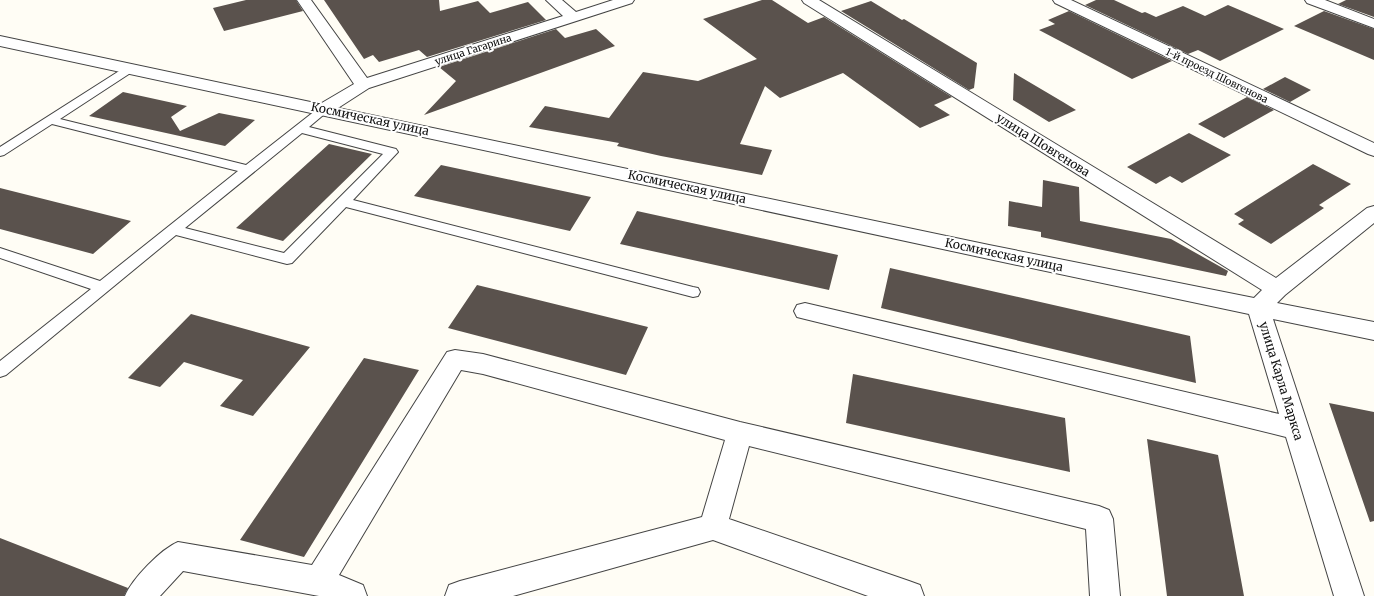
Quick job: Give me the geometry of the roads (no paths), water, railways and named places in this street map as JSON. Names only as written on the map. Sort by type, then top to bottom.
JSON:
[{"type":"street","points":[[304,0],[364,85]]},
{"type":"street","points":[[553,0],[573,17]]},
{"type":"street","name":"улица Гагарина","points":[[324,109],[364,85],[627,0]]},
{"type":"street","name":"улица Шовгенова","points":[[809,0],[1277,289]]},
{"type":"street","name":"1-й проезд Шовгенова","points":[[1060,0],[1374,150]]},
{"type":"street","points":[[1312,0],[1374,24]]},
{"type":"street","name":"Космическая улица","points":[[0,41],[324,109],[771,206],[1374,331]]},
{"type":"street","name":"улица Карла Маркса","points":[[1349,596],[1258,308],[1277,289],[1374,213]]},
{"type":"street","points":[[805,311],[1296,429]]},
{"type":"street","points":[[319,581],[455,359],[483,364],[740,434],[1099,519],[1105,596]]},
{"type":"street","points":[[713,527],[740,434]]},
{"type":"street","points":[[460,596],[713,527],[909,596]]},
{"type":"street","points":[[140,596],[178,556],[319,581],[352,596]]},
{"type":"lane","points":[[0,152],[131,68]]},
{"type":"lane","points":[[0,370],[324,109]]},
{"type":"lane","points":[[50,120],[248,170]]},
{"type":"lane","points":[[174,230],[287,259],[392,152],[299,128]]},
{"type":"lane","points":[[343,202],[693,292]]},
{"type":"lane","points":[[0,253],[102,287]]}]
